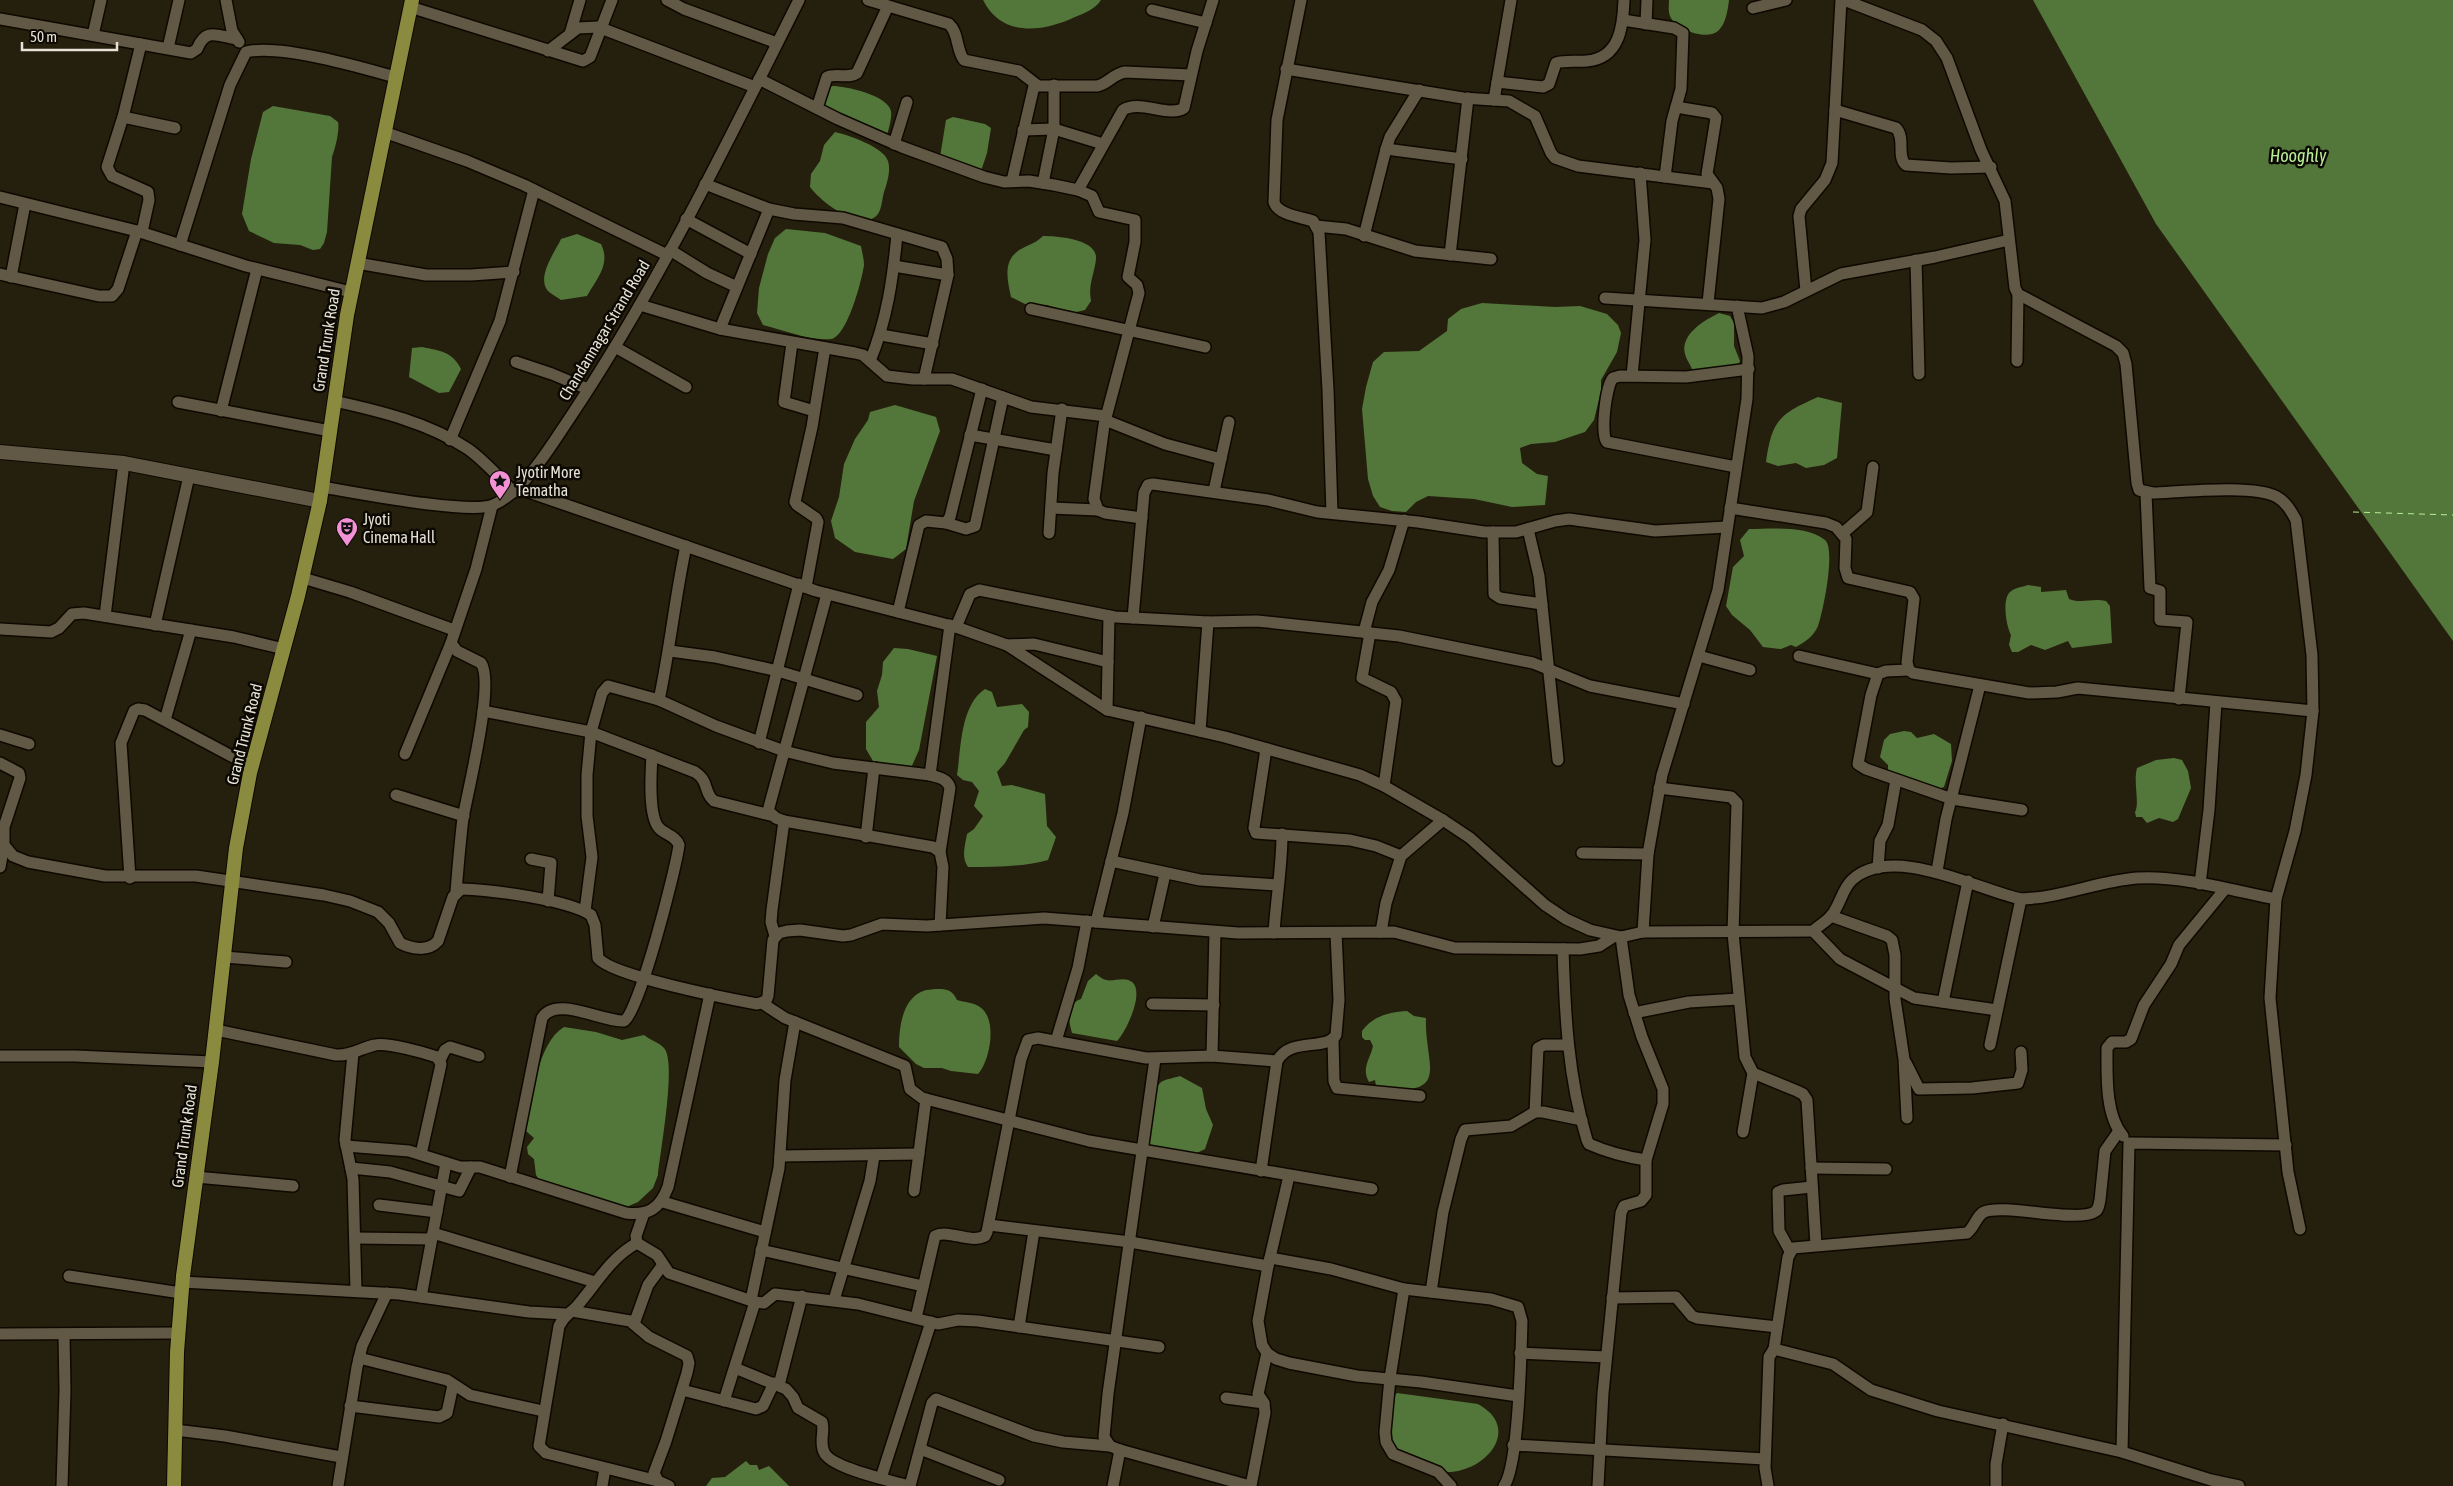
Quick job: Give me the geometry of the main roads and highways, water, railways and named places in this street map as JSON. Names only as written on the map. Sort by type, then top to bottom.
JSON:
[{"type":"main road","name":"Grand Trunk Road","points":[[174,1486],[178,1333],[182,1288],[216,1030],[231,881],[252,767],[302,578],[321,494],[351,292],[411,3]]},
{"type":"water","points":[[983,0],[1101,0],[1090,10],[1063,22],[1037,28],[1024,28],[1012,26],[1001,21],[991,12]]},
{"type":"water","points":[[1669,0],[1729,0],[1723,24],[1719,30],[1707,35],[1692,32],[1673,21],[1669,14]]},
{"type":"water","name":"Hooghly","points":[[2033,0],[2453,0],[2453,641],[2156,224]]},
{"type":"water","points":[[832,86],[865,92],[888,105],[891,114],[887,135],[829,112],[821,103],[824,92]]},
{"type":"water","points":[[273,106],[330,116],[338,122],[338,134],[332,157],[327,232],[320,249],[313,250],[300,245],[274,243],[249,231],[242,214],[251,159],[263,112]]},
{"type":"water","points":[[953,117],[985,124],[991,128],[987,153],[981,171],[940,157],[946,120]]},
{"type":"water","points":[[835,132],[873,146],[888,161],[888,177],[880,209],[878,214],[871,219],[862,220],[842,214],[823,200],[810,187],[811,174],[820,161],[824,145]]},
{"type":"water","points":[[786,229],[825,233],[861,246],[864,265],[853,307],[843,329],[837,336],[831,339],[805,337],[763,325],[757,313],[759,288],[768,254],[775,238]]},
{"type":"water","points":[[577,234],[601,244],[604,251],[604,264],[602,271],[587,296],[561,300],[548,291],[544,279],[545,272],[561,239]]},
{"type":"water","points":[[1043,236],[1076,240],[1091,247],[1095,252],[1096,259],[1090,290],[1091,301],[1085,310],[1072,313],[1047,305],[1025,304],[1011,297],[1008,270],[1012,257],[1016,252]]},
{"type":"water","points":[[1482,303],[1555,307],[1580,306],[1607,314],[1618,325],[1621,333],[1617,352],[1601,380],[1601,391],[1594,420],[1585,432],[1555,442],[1531,444],[1520,448],[1522,463],[1537,474],[1548,476],[1545,505],[1512,507],[1474,499],[1428,496],[1416,502],[1406,512],[1392,511],[1380,507],[1373,496],[1368,479],[1362,409],[1373,362],[1384,352],[1419,351],[1447,331],[1448,319],[1461,309]]},
{"type":"water","points":[[1719,313],[1730,316],[1734,323],[1734,346],[1740,361],[1737,368],[1699,371],[1692,369],[1685,354],[1686,340],[1695,329]]},
{"type":"water","points":[[422,347],[449,355],[461,369],[449,392],[439,393],[409,377],[412,348]]},
{"type":"water","points":[[1818,397],[1842,403],[1837,458],[1824,465],[1806,468],[1796,463],[1778,466],[1766,462],[1771,436],[1780,420],[1795,408]]},
{"type":"water","points":[[895,405],[936,417],[940,431],[914,501],[906,549],[893,559],[855,552],[835,538],[831,521],[839,497],[844,464],[855,439],[868,420],[870,412]]},
{"type":"water","points":[[1749,529],[1799,530],[1817,535],[1825,540],[1828,546],[1828,581],[1818,626],[1809,638],[1796,647],[1791,645],[1781,649],[1763,647],[1750,630],[1732,615],[1726,606],[1733,567],[1744,556],[1740,540]]},
{"type":"water","points":[[2028,585],[2041,587],[2041,592],[2066,590],[2069,599],[2106,601],[2110,606],[2112,643],[2072,648],[2068,641],[2045,650],[2031,645],[2018,652],[2012,652],[2009,645],[2011,635],[2006,619],[2006,600],[2010,592]]},
{"type":"water","points":[[894,648],[908,649],[937,656],[919,750],[911,768],[873,761],[866,749],[866,722],[879,707],[877,691],[882,675],[883,662]]},
{"type":"water","points":[[985,689],[992,692],[997,707],[1022,704],[1029,712],[1028,727],[1024,730],[1005,763],[997,772],[1002,786],[1012,785],[1045,794],[1047,826],[1056,837],[1048,860],[998,867],[968,867],[966,863],[964,851],[967,834],[974,829],[983,816],[974,806],[979,791],[972,782],[963,780],[957,775],[967,714],[977,696]]},
{"type":"water","points":[[1904,731],[1911,732],[1917,738],[1934,734],[1951,744],[1952,761],[1944,787],[1935,790],[1888,773],[1888,765],[1880,757],[1884,740],[1890,734]]},
{"type":"water","points":[[2174,758],[2182,760],[2188,771],[2191,788],[2178,819],[2173,822],[2159,818],[2147,823],[2142,817],[2136,817],[2135,812],[2137,803],[2137,768],[2156,760]]},
{"type":"water","points":[[1096,974],[1106,980],[1129,980],[1135,987],[1136,994],[1133,1012],[1117,1041],[1072,1033],[1069,1017],[1071,1008],[1076,1001],[1081,999],[1088,981]]},
{"type":"water","points":[[926,990],[948,990],[957,1000],[978,1006],[986,1013],[990,1030],[989,1050],[978,1074],[942,1068],[924,1068],[916,1064],[899,1047],[901,1021],[907,1005],[918,993]]},
{"type":"water","points":[[1407,1011],[1414,1016],[1426,1018],[1430,1074],[1426,1082],[1418,1087],[1403,1089],[1380,1088],[1376,1086],[1375,1080],[1369,1082],[1367,1077],[1366,1068],[1373,1046],[1370,1040],[1365,1040],[1362,1037],[1362,1031],[1376,1018],[1394,1012]]},
{"type":"water","points":[[564,1027],[596,1032],[622,1040],[644,1035],[662,1046],[668,1057],[668,1089],[658,1175],[653,1188],[638,1202],[624,1208],[541,1183],[536,1175],[534,1159],[528,1154],[527,1147],[534,1138],[526,1131],[533,1090],[541,1059],[547,1046]]},
{"type":"water","points":[[1180,1076],[1202,1088],[1206,1109],[1213,1125],[1205,1149],[1193,1155],[1148,1146],[1152,1102],[1157,1086],[1163,1081]]},
{"type":"water","points":[[1397,1393],[1478,1404],[1491,1414],[1498,1425],[1498,1437],[1494,1447],[1486,1457],[1475,1465],[1462,1470],[1448,1472],[1436,1469],[1400,1452],[1392,1443],[1389,1435],[1393,1397]]},
{"type":"water","points":[[746,1461],[750,1465],[757,1465],[759,1470],[769,1466],[789,1486],[706,1486],[712,1478],[725,1477]]},
{"type":"place","name":"Jyotir More Tematha","points":[[500,500]]},
{"type":"place","name":"Jyoti Cinema Hall","points":[[347,547]]}]
